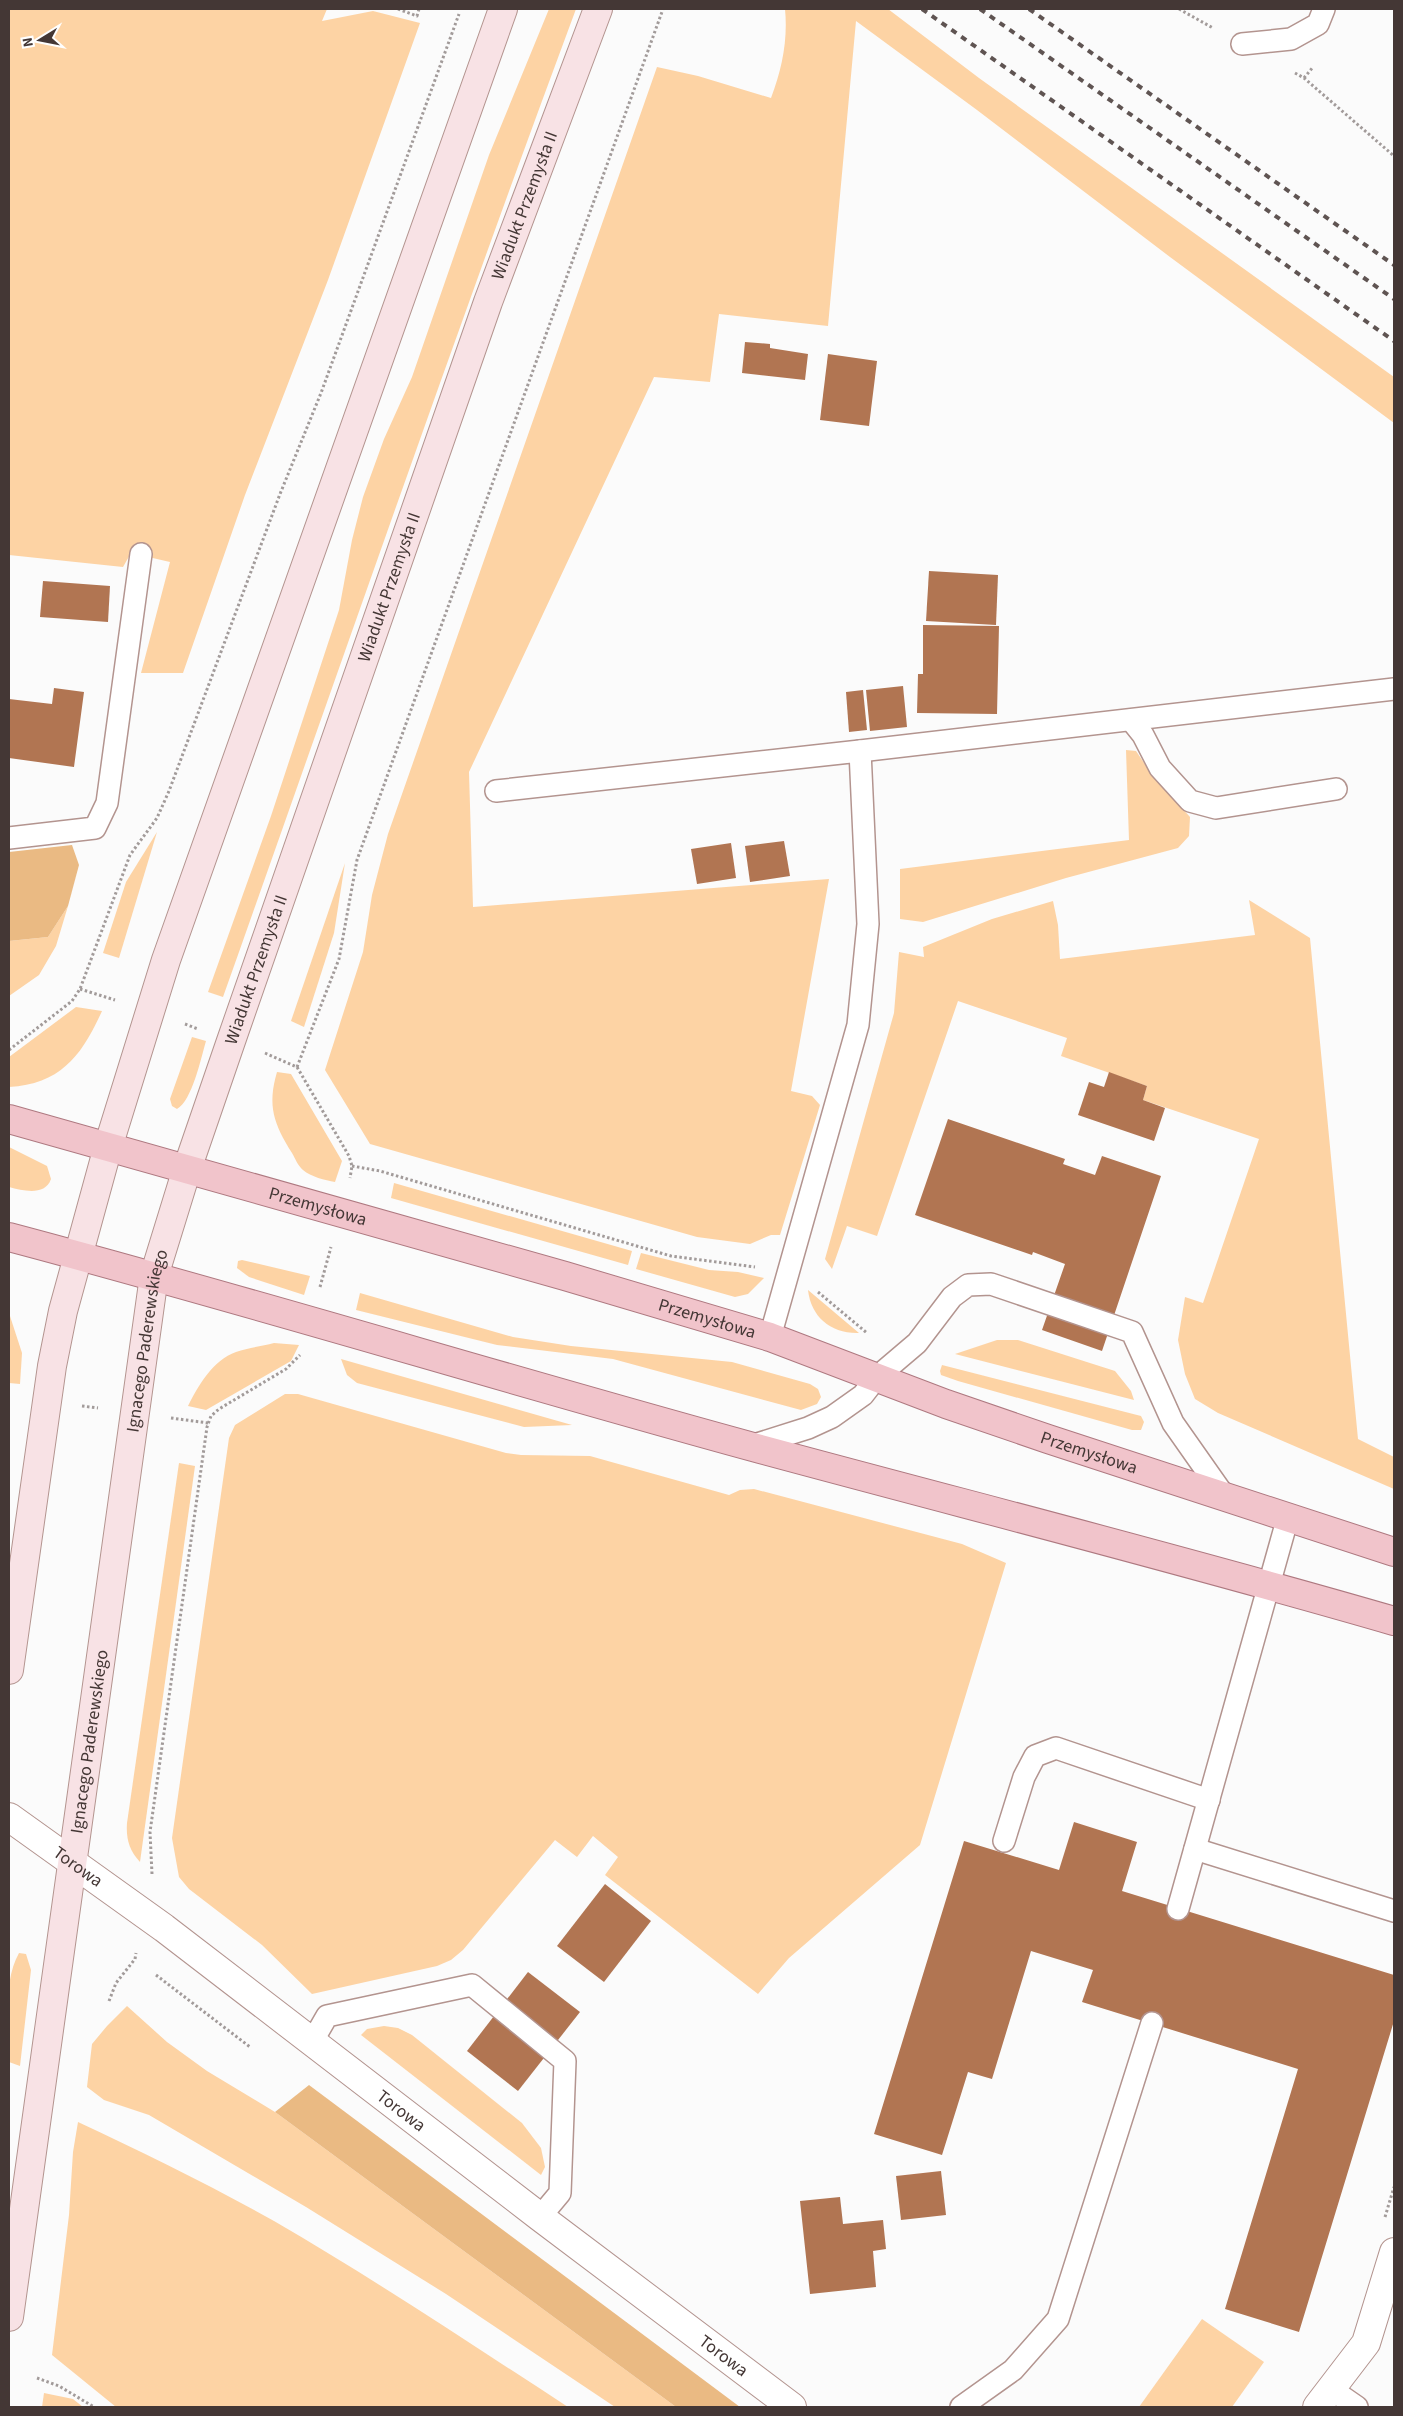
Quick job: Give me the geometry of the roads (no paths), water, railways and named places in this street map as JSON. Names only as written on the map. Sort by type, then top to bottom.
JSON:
[{"type":"main road","points":[[9,1670],[52,1366],[63,1311],[108,1147],[150,1011],[503,9]]},
{"type":"main road","name":"Wiadukt Przemysła II","points":[[187,1169],[488,302],[598,9]]},
{"type":"main road","name":"Przemysłowa","points":[[9,1119],[565,1276],[770,1338],[946,1404],[1048,1439],[1394,1552]]},
{"type":"main road","name":"Ignacego Paderewskiego","points":[[9,2317],[154,1276],[187,1169]]},
{"type":"main road","points":[[9,1236],[751,1446],[1270,1585],[1394,1621]]},
{"type":"street","name":"Torowa","points":[[9,1817],[144,1913],[540,2217],[792,2407]]},
{"type":"street","points":[[1324,2398],[1366,2343],[1394,2252]]},
{"type":"lane","points":[[1242,44],[1291,39],[1318,24],[1324,9]]},
{"type":"lane","points":[[9,838],[95,828],[107,803],[141,554]]},
{"type":"lane","points":[[496,791],[1394,689]]},
{"type":"lane","points":[[1131,720],[1143,735],[1160,768],[1190,801],[1216,808],[1336,789]]},
{"type":"lane","points":[[770,1338],[858,1025],[868,924],[860,751]]},
{"type":"lane","points":[[751,1446],[808,1428],[832,1417],[862,1395],[877,1377],[917,1343],[952,1297],[968,1285],[992,1284],[1132,1332],[1173,1424],[1225,1497]]},
{"type":"lane","points":[[1178,1909],[1288,1517]]},
{"type":"lane","points":[[1004,1841],[1024,1777],[1036,1756],[1056,1748],[1208,1800]]},
{"type":"lane","points":[[1195,1849],[1394,1911]]},
{"type":"lane","points":[[312,2042],[327,2016],[472,1985],[565,2061],[560,2193],[540,2217]]},
{"type":"lane","points":[[961,2407],[1012,2370],[1058,2319],[1152,2024]]},
{"type":"lane","points":[[1324,2398],[1357,2407]]},
{"type":"railway","points":[[922,9],[1394,341]]},
{"type":"railway","points":[[980,9],[1394,299]]},
{"type":"railway","points":[[1029,9],[1394,265]]}]
